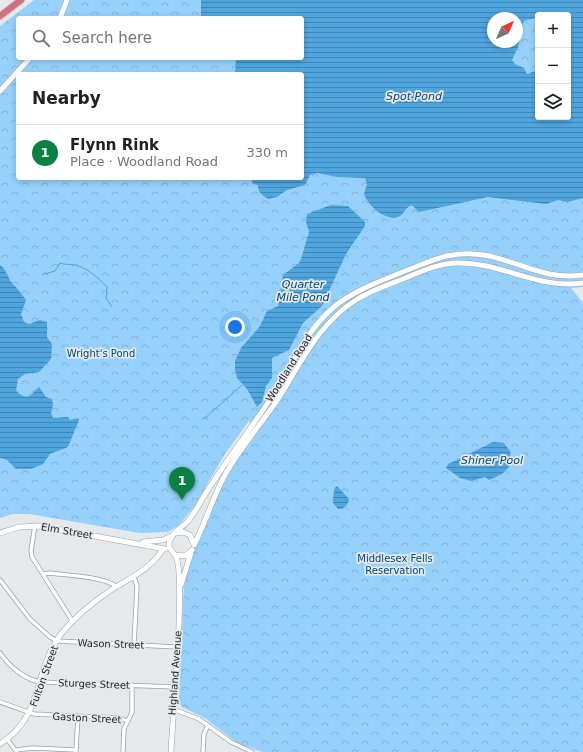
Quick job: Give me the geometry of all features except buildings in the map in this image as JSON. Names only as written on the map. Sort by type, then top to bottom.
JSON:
[{"type":"highway","points":[[0,16],[21,0]]},
{"type":"main road","points":[[61,16],[68,0]]},
{"type":"main road","points":[[17,72],[28,60]]},
{"type":"main road","points":[[0,91],[16,73]]},
{"type":"main road","name":"Woodland Road","points":[[173,535],[193,514],[226,460],[262,417],[309,335],[332,309],[364,288],[447,256],[481,254],[516,263],[534,271],[553,276],[583,275]]},
{"type":"main road","points":[[447,256],[448,264]]},
{"type":"main road","points":[[512,274],[516,263]]},
{"type":"main road","name":"Woodland Road","points":[[193,548],[224,477],[310,346],[326,326],[344,308],[374,290],[425,270],[448,264],[478,264],[553,284],[583,283]]},
{"type":"main road","name":"Elm Street","points":[[0,533],[14,528],[35,525],[134,542],[173,553]]},
{"type":"main road","points":[[187,533],[192,537],[193,548],[185,556],[173,553],[169,543],[173,535],[187,533]]},
{"type":"main road","name":"Elm Street","points":[[134,542],[152,542],[173,535]]},
{"type":"main road","name":"Highland Avenue","points":[[179,594],[183,576],[193,548]]},
{"type":"main road","name":"Fulton Street","points":[[0,744],[19,728],[29,714],[57,640],[73,622],[116,587],[134,577],[149,566],[163,549]]},
{"type":"main road","name":"Highland Avenue","points":[[171,752],[179,594],[178,561],[173,553]]},
{"type":"street","points":[[35,525],[31,551],[43,574],[73,622]]},
{"type":"street","points":[[43,574],[58,574],[110,582],[116,587]]},
{"type":"street","points":[[51,586],[51,578],[58,574]]},
{"type":"street","points":[[134,577],[137,586],[134,645]]},
{"type":"street","points":[[0,580],[30,619],[50,637],[57,640]]},
{"type":"street","name":"Wason Street","points":[[57,640],[177,647]]},
{"type":"street","name":"Sturges Street","points":[[0,653],[14,668],[40,682],[175,687]]},
{"type":"street","points":[[123,752],[124,731],[127,720],[132,712],[132,685]]},
{"type":"street","name":"Gaston Street","points":[[0,702],[29,714],[120,718],[127,720]]},
{"type":"street","points":[[173,709],[195,717],[230,742],[252,752]]},
{"type":"street","points":[[7,739],[15,751],[28,748],[76,751],[78,716]]},
{"type":"street","points":[[203,752],[204,734],[208,725]]},
{"type":"green space","name":"Middlesex Fells Reservation","points":[[34,0],[583,0],[583,287],[571,288],[583,303],[583,752],[262,752],[237,743],[205,718],[182,707],[179,702],[184,579],[189,562],[221,489],[236,461],[258,432],[249,421],[225,454],[194,507],[179,525],[168,532],[140,533],[29,514],[13,514],[0,518],[0,26]]},
{"type":"water","name":"Spot Pond","points":[[201,0],[583,0],[583,198],[568,202],[558,200],[546,204],[488,197],[419,212],[412,205],[408,207],[400,216],[395,218],[379,212],[366,199],[364,194],[367,184],[365,178],[337,177],[317,173],[310,175],[305,185],[287,190],[277,197],[268,199],[261,194],[258,185],[253,184],[251,180],[304,180],[304,72],[235,72],[236,60],[304,60],[304,16],[201,16]]},
{"type":"water","name":"Quarter Mile Pond","points":[[331,205],[348,206],[365,222],[365,226],[346,254],[322,306],[303,323],[289,350],[272,358],[272,378],[266,386],[262,402],[257,407],[247,389],[237,378],[235,361],[241,348],[260,326],[267,311],[278,306],[283,275],[299,263],[301,259],[309,232],[306,222],[307,214]]},
{"type":"water","name":"Wright's Pond","points":[[0,265],[26,300],[21,314],[24,322],[29,324],[40,320],[47,322],[47,337],[52,344],[51,359],[39,372],[25,374],[18,379],[16,391],[27,397],[39,387],[46,397],[52,399],[53,405],[51,413],[53,418],[68,417],[70,420],[78,418],[79,420],[68,447],[50,454],[43,464],[31,469],[16,469],[7,460],[0,458]]},
{"type":"water","name":"Shiner Pool","points":[[493,442],[504,443],[510,451],[512,464],[502,474],[489,480],[485,477],[471,481],[460,478],[446,468],[448,464]]},
{"type":"water","points":[[337,486],[349,499],[346,506],[338,509],[333,503],[334,489]]},
{"type":"waterway","points":[[44,274],[55,271],[60,263],[81,267],[93,274],[107,287],[106,298],[112,307]]},
{"type":"waterway","points":[[204,419],[242,385]]},
{"type":"place","name":"Flynn Rink","points":[[182,500]]}]
